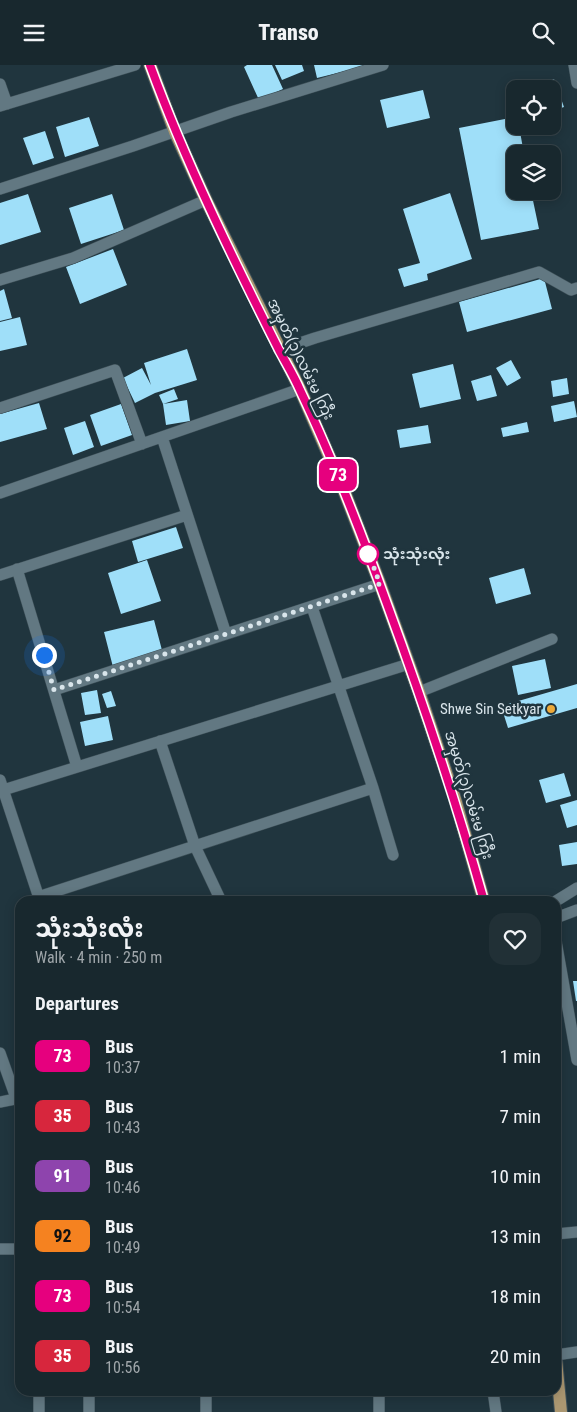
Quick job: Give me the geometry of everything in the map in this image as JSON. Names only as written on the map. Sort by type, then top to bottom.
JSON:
[{"type":"main road","name":"အမှတ်(၃)လမ်းမ ကြီး","points":[[150,65],[175,132],[206,200],[300,389],[343,488],[419,692],[455,799],[483,896]]},
{"type":"main road","points":[[559,1396],[560,1412]]},
{"type":"street","points":[[0,84],[3,105],[135,65]]},
{"type":"street","points":[[0,189],[231,112],[383,65]]},
{"type":"street","points":[[574,65],[577,83]]},
{"type":"street","points":[[0,280],[73,258],[206,200]]},
{"type":"street","points":[[279,350],[539,272],[571,290],[577,288]]},
{"type":"street","points":[[0,408],[115,370],[142,444]]},
{"type":"street","points":[[0,493],[300,389]]},
{"type":"street","points":[[162,437],[226,634]]},
{"type":"street","points":[[0,575],[188,515]]},
{"type":"street","points":[[17,569],[77,767]]},
{"type":"street","points":[[54,690],[380,584]]},
{"type":"street","points":[[312,607],[374,788],[393,855]]},
{"type":"street","points":[[419,692],[552,639]]},
{"type":"street","points":[[38,896],[1,787],[77,767],[409,664]]},
{"type":"street","points":[[160,741],[195,846],[219,896]]},
{"type":"street","points":[[48,896],[374,788]]},
{"type":"street","points":[[561,898],[577,888]]},
{"type":"street","points":[[561,916],[577,910]]},
{"type":"street","points":[[561,969],[577,1060]]},
{"type":"street","points":[[0,1053],[15,1090]]},
{"type":"street","points":[[0,1102],[15,1099]]},
{"type":"street","points":[[561,1234],[577,1232]]},
{"type":"street","points":[[0,1249],[15,1249]]},
{"type":"street","points":[[561,1354],[577,1352]]},
{"type":"street","points":[[39,1396],[39,1412]]},
{"type":"street","points":[[89,1396],[89,1412]]},
{"type":"street","points":[[206,1396],[206,1412]]},
{"type":"street","points":[[379,1396],[379,1412]]},
{"type":"street","points":[[494,1396],[496,1412]]},
{"type":"building","points":[[247,65],[272,65],[283,89],[259,100],[244,67]]},
{"type":"building","points":[[275,65],[302,65],[304,71],[282,80]]},
{"type":"building","points":[[314,65],[365,65],[366,66],[317,78]]},
{"type":"building","points":[[423,90],[430,118],[387,128],[380,100]]},
{"type":"building","points":[[89,117],[99,146],[65,157],[56,127]]},
{"type":"building","points":[[506,119],[506,135],[521,135],[522,145],[506,145],[506,200],[533,200],[539,229],[481,240],[459,128]]},
{"type":"building","points":[[45,131],[54,158],[33,165],[23,138]]},
{"type":"building","points":[[450,193],[472,259],[427,274],[428,280],[404,287],[398,269],[420,263],[403,209]]},
{"type":"building","points":[[28,194],[41,232],[0,245],[0,203]]},
{"type":"building","points":[[112,194],[124,230],[81,244],[69,208]]},
{"type":"building","points":[[113,249],[127,285],[80,304],[66,267]]},
{"type":"building","points":[[544,278],[552,309],[467,332],[459,302]]},
{"type":"building","points":[[4,289],[12,318],[0,321],[0,291]]},
{"type":"building","points":[[20,317],[27,345],[0,351],[0,322]]},
{"type":"building","points":[[187,349],[197,380],[155,393],[135,403],[123,378],[142,368],[151,385],[144,363]]},
{"type":"building","points":[[511,360],[521,378],[507,386],[496,368]]},
{"type":"building","points":[[453,364],[461,399],[420,408],[412,374]]},
{"type":"building","points":[[491,375],[497,396],[477,401],[471,381]]},
{"type":"building","points":[[567,378],[569,394],[553,397],[551,381]]},
{"type":"building","points":[[174,389],[178,399],[163,404],[159,395]]},
{"type":"building","points":[[187,400],[190,421],[166,425],[163,404]]},
{"type":"building","points":[[574,401],[577,417],[554,422],[551,406]]},
{"type":"building","points":[[39,403],[47,429],[0,442],[0,414]]},
{"type":"building","points":[[121,404],[132,435],[101,446],[90,415]]},
{"type":"building","points":[[85,421],[94,447],[73,455],[64,428]]},
{"type":"building","points":[[527,422],[529,432],[503,437],[501,428]]},
{"type":"building","points":[[428,425],[431,443],[400,448],[397,430]]},
{"type":"building","points":[[176,527],[183,548],[138,562],[132,541]]},
{"type":"building","points":[[147,560],[161,601],[121,614],[108,573]]},
{"type":"building","points":[[524,568],[531,594],[496,604],[489,578]]},
{"type":"building","points":[[154,620],[163,654],[113,667],[104,632]]},
{"type":"building","points":[[545,659],[551,688],[518,695],[512,666]]},
{"type":"building","points":[[577,684],[577,708],[508,728],[501,706]]},
{"type":"building","points":[[97,690],[101,713],[85,715],[81,693]]},
{"type":"building","points":[[111,691],[116,706],[107,708],[102,694]]},
{"type":"building","points":[[108,716],[113,740],[85,746],[80,722]]},
{"type":"building","points":[[564,773],[571,796],[546,803],[539,780]]},
{"type":"building","points":[[577,800],[577,825],[567,828],[560,805]]},
{"type":"building","points":[[577,842],[577,864],[562,866],[559,845]]},
{"type":"building","points":[[573,981],[577,981],[577,1001],[576,1001]]},
{"type":"bus line","name":"73","points":[[150,65],[175,132],[206,200],[300,389],[343,488],[419,692],[455,799],[483,896]]},
{"type":"place","name":"သုံးသုံးလုံး","points":[[368,554]]},
{"type":"place","name":"Shwe Sin Setkyar","points":[[551,709]]},
{"type":"route","points":[[44,655],[54,690],[380,584],[368,552],[368,554]]}]
